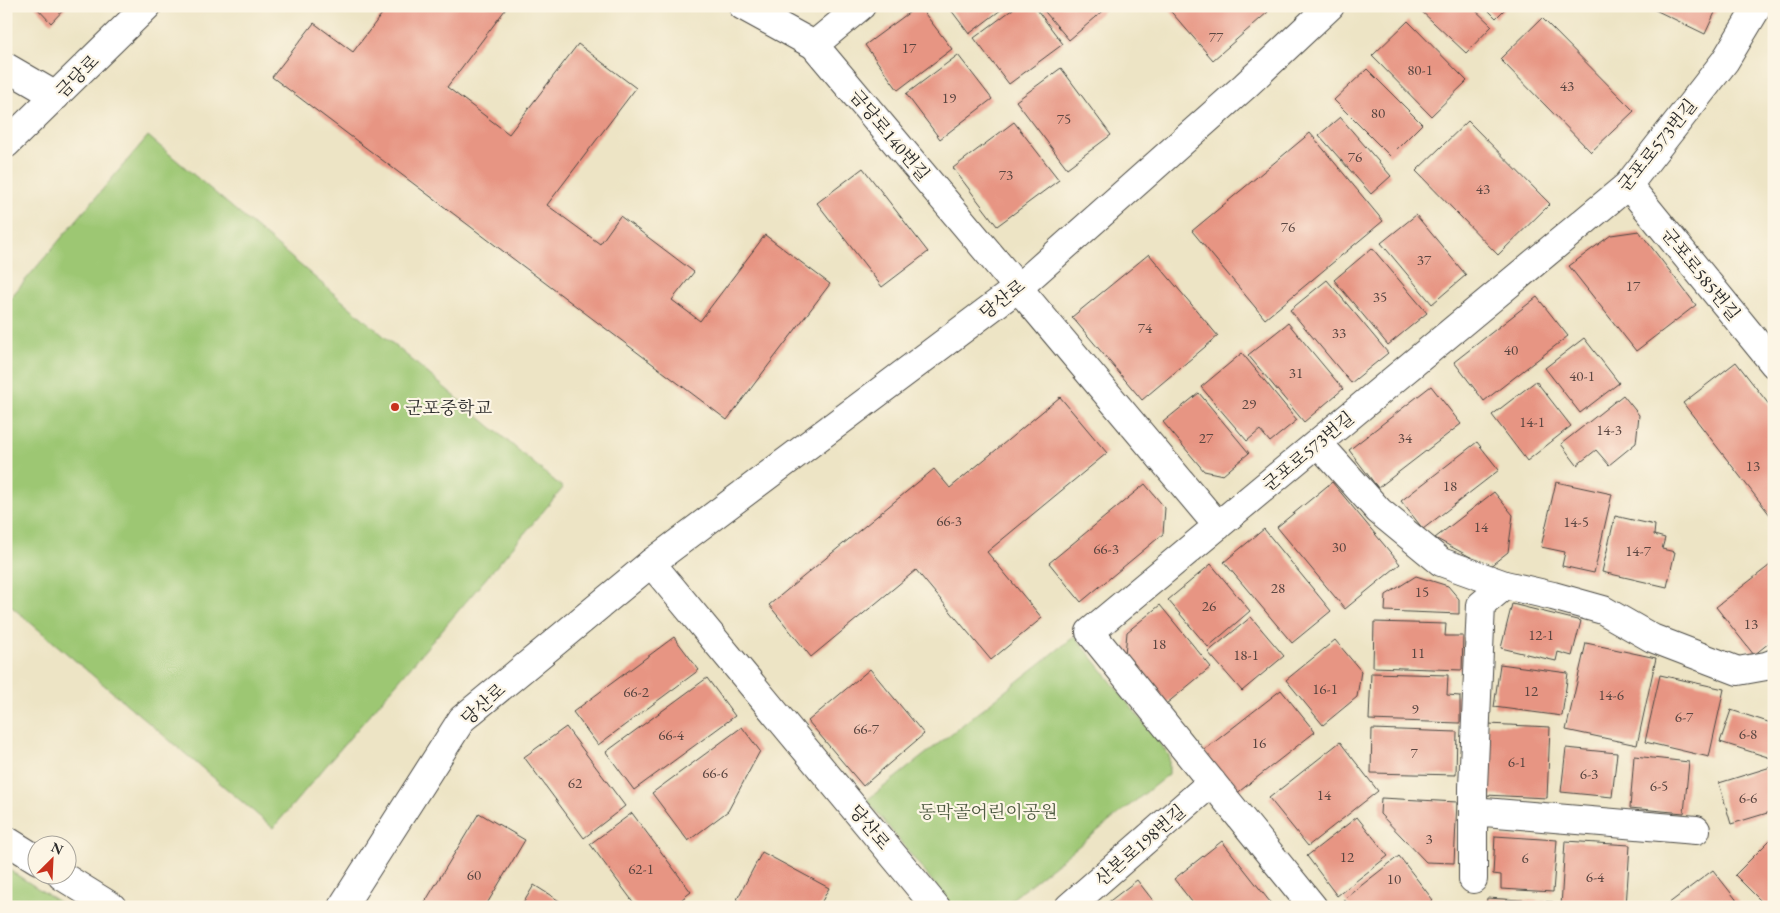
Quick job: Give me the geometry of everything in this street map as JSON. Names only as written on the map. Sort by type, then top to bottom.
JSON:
[{"type":"street","name":"금당로","points":[[6,144],[147,6]]},
{"type":"street","name":"금당로140번길","points":[[743,6],[814,45],[1218,526]]},
{"type":"street","points":[[814,45],[861,6]]},
{"type":"street","name":"당산로","points":[[342,907],[462,719],[650,563],[1019,287],[1246,86],[1330,6]]},
{"type":"street","name":"군포로573번길","points":[[1313,907],[1090,632],[1628,185],[1725,61],[1758,6]]},
{"type":"street","points":[[6,67],[56,96]]},
{"type":"street","name":"군포로585번길","points":[[1628,185],[1774,364]]},
{"type":"street","points":[[1318,443],[1379,510],[1441,562],[1505,585],[1603,610],[1652,638],[1738,671],[1774,663]]},
{"type":"street","name":"당산로","points":[[650,563],[936,907]]},
{"type":"street","points":[[1473,879],[1473,811],[1481,605],[1505,585]]},
{"type":"street","name":"산본로198번길","points":[[1068,907],[1212,782]]},
{"type":"street","points":[[1473,811],[1696,830]]},
{"type":"street","points":[[6,840],[28,854]]},
{"type":"street","points":[[78,886],[112,907]]},
{"type":"green space","points":[[148,136],[563,488],[273,828],[6,602],[6,303]]},
{"type":"green space","name":"동막골어린이공원","points":[[1075,636],[1169,755],[1169,774],[1002,907],[953,907],[867,800]]},
{"type":"green space","points":[[6,868],[28,882],[28,886],[34,886],[67,907],[6,907]]},
{"type":"building","points":[[35,6],[67,6],[51,23]]},
{"type":"building","points":[[388,6],[508,6],[447,87],[509,134],[578,44],[636,88],[547,205],[600,244],[620,216],[694,272],[672,300],[700,321],[765,235],[830,284],[727,420],[272,77],[314,23],[353,52]]},
{"type":"building","points":[[787,6],[799,6],[797,11]]},
{"type":"building","points":[[805,6],[820,6],[814,10]]},
{"type":"building","points":[[918,6],[952,49],[898,90],[865,45]]},
{"type":"building","points":[[948,6],[1006,6],[969,34]]},
{"type":"building","points":[[1017,6],[1034,6],[1063,44],[1009,84],[974,38]]},
{"type":"building","points":[[1040,6],[1109,6],[1069,40]]},
{"type":"building","points":[[1166,6],[1263,6],[1268,12],[1213,60]]},
{"type":"building","points":[[1420,6],[1471,6],[1492,26],[1466,53],[1418,8]]},
{"type":"building","points":[[1484,6],[1508,6],[1496,18]]},
{"type":"building","points":[[1647,6],[1718,6],[1705,34]]},
{"type":"building","points":[[1542,18],[1634,111],[1591,152],[1500,59]]},
{"type":"building","points":[[1408,21],[1467,81],[1431,116],[1372,56]]},
{"type":"building","points":[[958,55],[992,99],[940,139],[906,94]]},
{"type":"building","points":[[1061,68],[1111,135],[1067,168],[1016,101]]},
{"type":"building","points":[[1367,69],[1422,124],[1390,156],[1334,100]]},
{"type":"building","points":[[1340,117],[1391,176],[1371,194],[1319,135]]},
{"type":"building","points":[[1468,121],[1550,204],[1498,255],[1416,171]]},
{"type":"building","points":[[1014,122],[1059,180],[997,226],[953,168]]},
{"type":"building","points":[[1310,133],[1383,221],[1265,319],[1192,231]]},
{"type":"building","points":[[863,168],[928,252],[882,287],[817,203]]},
{"type":"building","points":[[1416,215],[1466,275],[1432,304],[1381,243]]},
{"type":"building","points":[[1639,231],[1696,305],[1636,351],[1569,266],[1611,235]]},
{"type":"building","points":[[1372,248],[1427,313],[1388,345],[1334,280]]},
{"type":"building","points":[[1149,254],[1218,336],[1142,400],[1072,317]]},
{"type":"building","points":[[1327,280],[1388,353],[1351,383],[1290,310]]},
{"type":"building","points":[[1537,297],[1568,336],[1484,401],[1454,362]]},
{"type":"building","points":[[1288,323],[1343,389],[1304,422],[1248,355]]},
{"type":"building","points":[[1584,338],[1619,383],[1580,413],[1545,368]]},
{"type":"building","points":[[1242,353],[1297,420],[1270,442],[1260,430],[1247,441],[1201,387]]},
{"type":"building","points":[[1736,362],[1774,411],[1774,520],[1683,403]]},
{"type":"building","points":[[1536,381],[1571,426],[1527,461],[1492,415]]},
{"type":"building","points":[[1431,386],[1461,424],[1378,488],[1349,450]]},
{"type":"building","points":[[1199,393],[1249,453],[1223,475],[1204,471],[1163,422]]},
{"type":"building","points":[[1623,395],[1639,415],[1636,443],[1609,465],[1596,450],[1577,465],[1561,444]]},
{"type":"building","points":[[1060,397],[1107,453],[987,552],[1042,618],[991,660],[916,570],[811,657],[769,605],[934,469],[950,488]]},
{"type":"building","points":[[1477,442],[1499,470],[1423,529],[1401,501]]},
{"type":"building","points":[[1332,482],[1400,564],[1345,609],[1277,527]]},
{"type":"building","points":[[1556,482],[1612,494],[1594,573],[1562,566],[1565,552],[1541,547]]},
{"type":"building","points":[[1145,484],[1165,508],[1163,534],[1081,602],[1049,563]]},
{"type":"building","points":[[1494,492],[1513,515],[1508,552],[1489,567],[1435,538]]},
{"type":"building","points":[[1615,516],[1655,525],[1654,535],[1665,538],[1662,549],[1675,552],[1667,587],[1602,572]]},
{"type":"building","points":[[1264,529],[1331,611],[1292,643],[1224,562]]},
{"type":"building","points":[[1774,562],[1774,639],[1754,655],[1716,607]]},
{"type":"building","points":[[1211,564],[1250,611],[1208,647],[1168,600]]},
{"type":"building","points":[[1416,576],[1448,586],[1459,599],[1459,614],[1385,611],[1386,595]]},
{"type":"building","points":[[1512,604],[1581,621],[1572,656],[1558,652],[1556,661],[1501,648]]},
{"type":"building","points":[[1160,605],[1211,667],[1166,704],[1125,655],[1127,632]]},
{"type":"building","points":[[1251,617],[1284,656],[1242,691],[1208,652]]},
{"type":"building","points":[[1374,622],[1446,624],[1445,636],[1463,636],[1462,670],[1373,667]]},
{"type":"building","points":[[674,637],[699,670],[598,745],[573,712]]},
{"type":"building","points":[[1335,640],[1361,671],[1357,697],[1323,725],[1286,680]]},
{"type":"building","points":[[1586,643],[1656,658],[1637,745],[1566,730]]},
{"type":"building","points":[[1500,664],[1568,673],[1562,716],[1494,707]]},
{"type":"building","points":[[870,669],[924,734],[863,786],[808,721]]},
{"type":"building","points":[[1371,673],[1448,675],[1447,695],[1460,696],[1460,723],[1369,720]]},
{"type":"building","points":[[1660,675],[1724,689],[1709,757],[1645,742]]},
{"type":"building","points":[[707,678],[735,716],[634,790],[606,752]]},
{"type":"building","points":[[1281,690],[1315,732],[1236,794],[1203,751]]},
{"type":"building","points":[[1731,710],[1774,724],[1774,759],[1720,742]]},
{"type":"building","points":[[1488,724],[1550,727],[1547,798],[1485,795]]},
{"type":"building","points":[[566,727],[625,806],[584,838],[524,757]]},
{"type":"building","points":[[742,727],[760,751],[728,811],[688,841],[652,793]]},
{"type":"building","points":[[1372,729],[1457,732],[1456,775],[1371,773]]},
{"type":"building","points":[[1340,742],[1378,791],[1308,846],[1269,798]]},
{"type":"building","points":[[1566,748],[1617,753],[1612,797],[1561,792]]},
{"type":"building","points":[[1634,756],[1689,762],[1684,813],[1630,808]]},
{"type":"building","points":[[1774,766],[1774,811],[1731,824],[1719,783]]},
{"type":"building","points":[[1381,798],[1457,802],[1454,863],[1426,862],[1380,814]]},
{"type":"building","points":[[479,813],[525,840],[485,907],[422,907]]},
{"type":"building","points":[[632,813],[691,892],[672,907],[637,907],[590,844]]},
{"type":"building","points":[[1357,817],[1388,856],[1337,896],[1307,856]]},
{"type":"building","points":[[1495,836],[1557,840],[1553,892],[1501,889],[1501,875],[1493,874]]},
{"type":"building","points":[[1774,836],[1774,907],[1767,907],[1735,875]]},
{"type":"building","points":[[1222,841],[1274,907],[1196,907],[1174,879]]},
{"type":"building","points":[[1565,841],[1630,845],[1626,907],[1561,907]]},
{"type":"building","points":[[762,852],[829,888],[819,907],[733,907]]},
{"type":"building","points":[[1399,856],[1433,900],[1424,907],[1350,907],[1344,899]]},
{"type":"building","points":[[1713,870],[1742,907],[1664,907]]},
{"type":"building","points":[[1137,880],[1158,907],[1102,907]]},
{"type":"building","points":[[534,885],[569,907],[521,907]]},
{"type":"building","points":[[1487,898],[1553,902],[1553,907],[1486,907]]},
{"type":"place","name":"군포중학교","points":[[395,407]]}]
